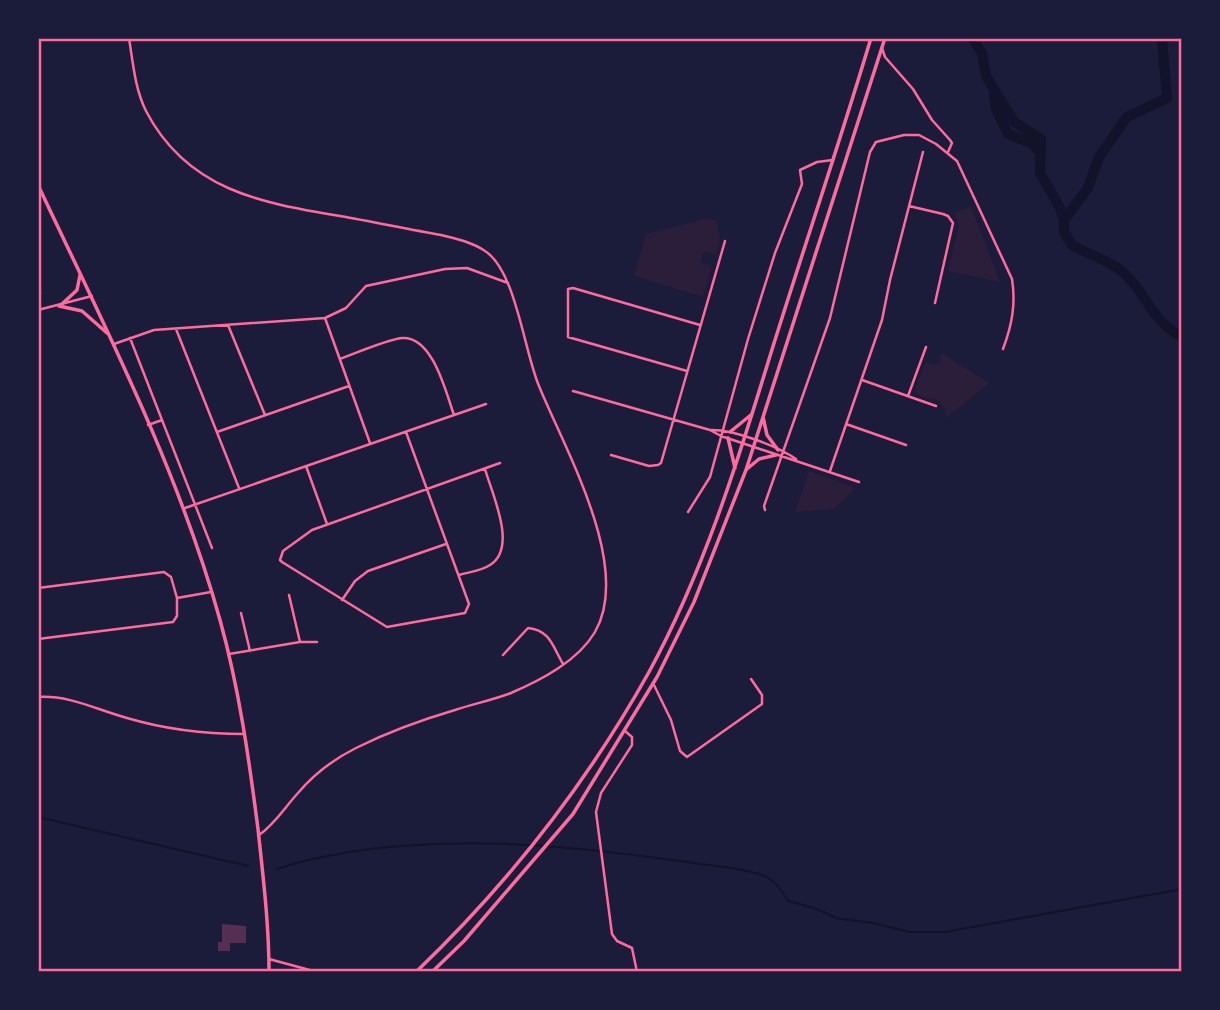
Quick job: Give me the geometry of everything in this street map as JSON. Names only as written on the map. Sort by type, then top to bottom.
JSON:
[{"type":"main road","points":[[416,971],[446,943],[544,832],[587,772],[649,672],[692,583],[736,470],[871,38]]},
{"type":"main road","points":[[432,971],[464,941],[573,814],[653,683],[701,587],[754,447],[762,415],[885,38]]},
{"type":"main road","points":[[38,185],[114,344],[183,508],[211,592],[229,654],[245,734],[259,835],[269,971]]},
{"type":"main road","points":[[59,306],[78,290],[79,270]]},
{"type":"main road","points":[[59,306],[82,311],[110,337]]},
{"type":"main road","points":[[730,432],[753,413]]},
{"type":"main road","points":[[746,470],[759,459],[777,452],[767,435],[762,415]]},
{"type":"main road","points":[[728,438],[736,470]]},
{"type":"street","points":[[129,38],[138,90],[146,112],[169,145],[194,170],[226,188],[266,203],[430,233],[468,242],[494,257],[509,283],[538,386],[593,512],[604,565],[604,605],[599,624],[587,644],[563,664],[509,693],[414,723],[347,753],[307,783],[259,835]]},
{"type":"street","points":[[882,48],[885,57],[952,143],[948,152]]},
{"type":"street","points":[[765,510],[764,506],[830,318],[873,146],[881,139],[912,134],[948,152],[964,171],[1012,279],[1012,319],[1003,349]]},
{"type":"street","points":[[830,471],[883,320],[923,152]]},
{"type":"street","points":[[688,512],[710,477],[775,253],[802,184],[800,170],[817,162],[833,160]]},
{"type":"street","points":[[909,206],[943,214],[953,223],[935,303]]},
{"type":"street","points":[[611,454],[649,466],[661,463],[725,241]]},
{"type":"street","points":[[114,344],[154,330],[325,317],[345,308],[366,286],[445,269],[467,268],[509,283]]},
{"type":"street","points":[[38,281],[40,293]]},
{"type":"street","points":[[687,372],[568,337],[568,289],[573,288],[701,325]]},
{"type":"street","points":[[38,310],[92,296]]},
{"type":"street","points":[[325,317],[371,444]]},
{"type":"street","points":[[228,325],[265,415]]},
{"type":"street","points":[[176,329],[240,489]]},
{"type":"street","points":[[130,338],[212,548]]},
{"type":"street","points":[[340,359],[403,338],[415,341],[426,348],[433,359],[454,415]]},
{"type":"street","points":[[908,396],[926,347]]},
{"type":"street","points":[[862,380],[936,406]]},
{"type":"street","points":[[217,432],[349,386]]},
{"type":"street","points":[[573,391],[710,430],[754,447],[784,452],[797,460]]},
{"type":"street","points":[[183,508],[486,404]]},
{"type":"street","points":[[148,425],[162,420]]},
{"type":"street","points":[[846,424],[906,446]]},
{"type":"street","points":[[710,430],[723,430],[746,437],[782,457],[859,482]]},
{"type":"street","points":[[406,432],[427,488],[447,544],[459,575],[469,607],[465,612],[445,617],[387,626],[280,560],[283,551],[297,539],[327,524],[427,488],[500,463]]},
{"type":"street","points":[[306,466],[327,524]]},
{"type":"street","points":[[459,575],[487,567],[502,552],[503,530],[485,468]]},
{"type":"street","points":[[342,600],[355,580],[368,570],[447,544]]},
{"type":"street","points":[[38,588],[164,572],[171,577],[177,598],[177,617],[173,622],[38,639]]},
{"type":"street","points":[[177,598],[211,592]]},
{"type":"street","points":[[289,595],[300,642]]},
{"type":"street","points":[[241,613],[250,651]]},
{"type":"street","points":[[503,655],[528,628],[539,629],[545,633],[563,664]]},
{"type":"street","points":[[229,654],[300,642],[317,642]]},
{"type":"street","points":[[653,683],[671,720],[680,751],[687,757],[762,704],[762,695],[751,679]]},
{"type":"street","points":[[38,696],[74,700],[152,725],[245,734]]},
{"type":"street","points":[[625,731],[632,737],[632,746],[601,793],[597,805],[601,858],[612,934],[617,941],[632,948],[636,971]]},
{"type":"street","points":[[269,959],[317,971]]},
{"type":"shaded area","points":[[971,206],[1000,282],[948,271],[959,226],[954,213]]},
{"type":"shaded area","points":[[704,219],[716,220],[720,238],[716,255],[704,252],[700,262],[712,266],[703,297],[634,276],[646,234]]},
{"type":"shaded area","points":[[942,353],[989,383],[946,418],[945,409],[938,400],[919,396],[915,390],[925,362],[938,365]]},
{"type":"shaded area","points":[[809,471],[851,486],[854,490],[834,509],[795,512]]},
{"type":"building","points":[[222,924],[246,926],[246,943],[230,943],[230,951],[218,951],[218,942],[222,942]]},
{"type":"waterway","points":[[972,38],[982,53],[986,76],[1014,122],[1041,139],[1040,173],[1064,220]]},
{"type":"waterway","points":[[1162,38],[1167,98],[1127,117],[1099,157],[1088,188],[1064,220],[1064,232],[1072,245],[1107,262],[1126,275],[1156,316],[1182,337]]},
{"type":"waterway","points":[[994,93],[996,109],[1008,134],[1031,143],[1040,152]]},
{"type":"waterway","points":[[38,817],[248,866]]},
{"type":"waterway","points":[[277,869],[347,852],[418,845],[487,843],[591,850],[760,874],[770,879],[788,901],[817,909],[836,918],[910,932],[945,932],[1182,889]]}]
